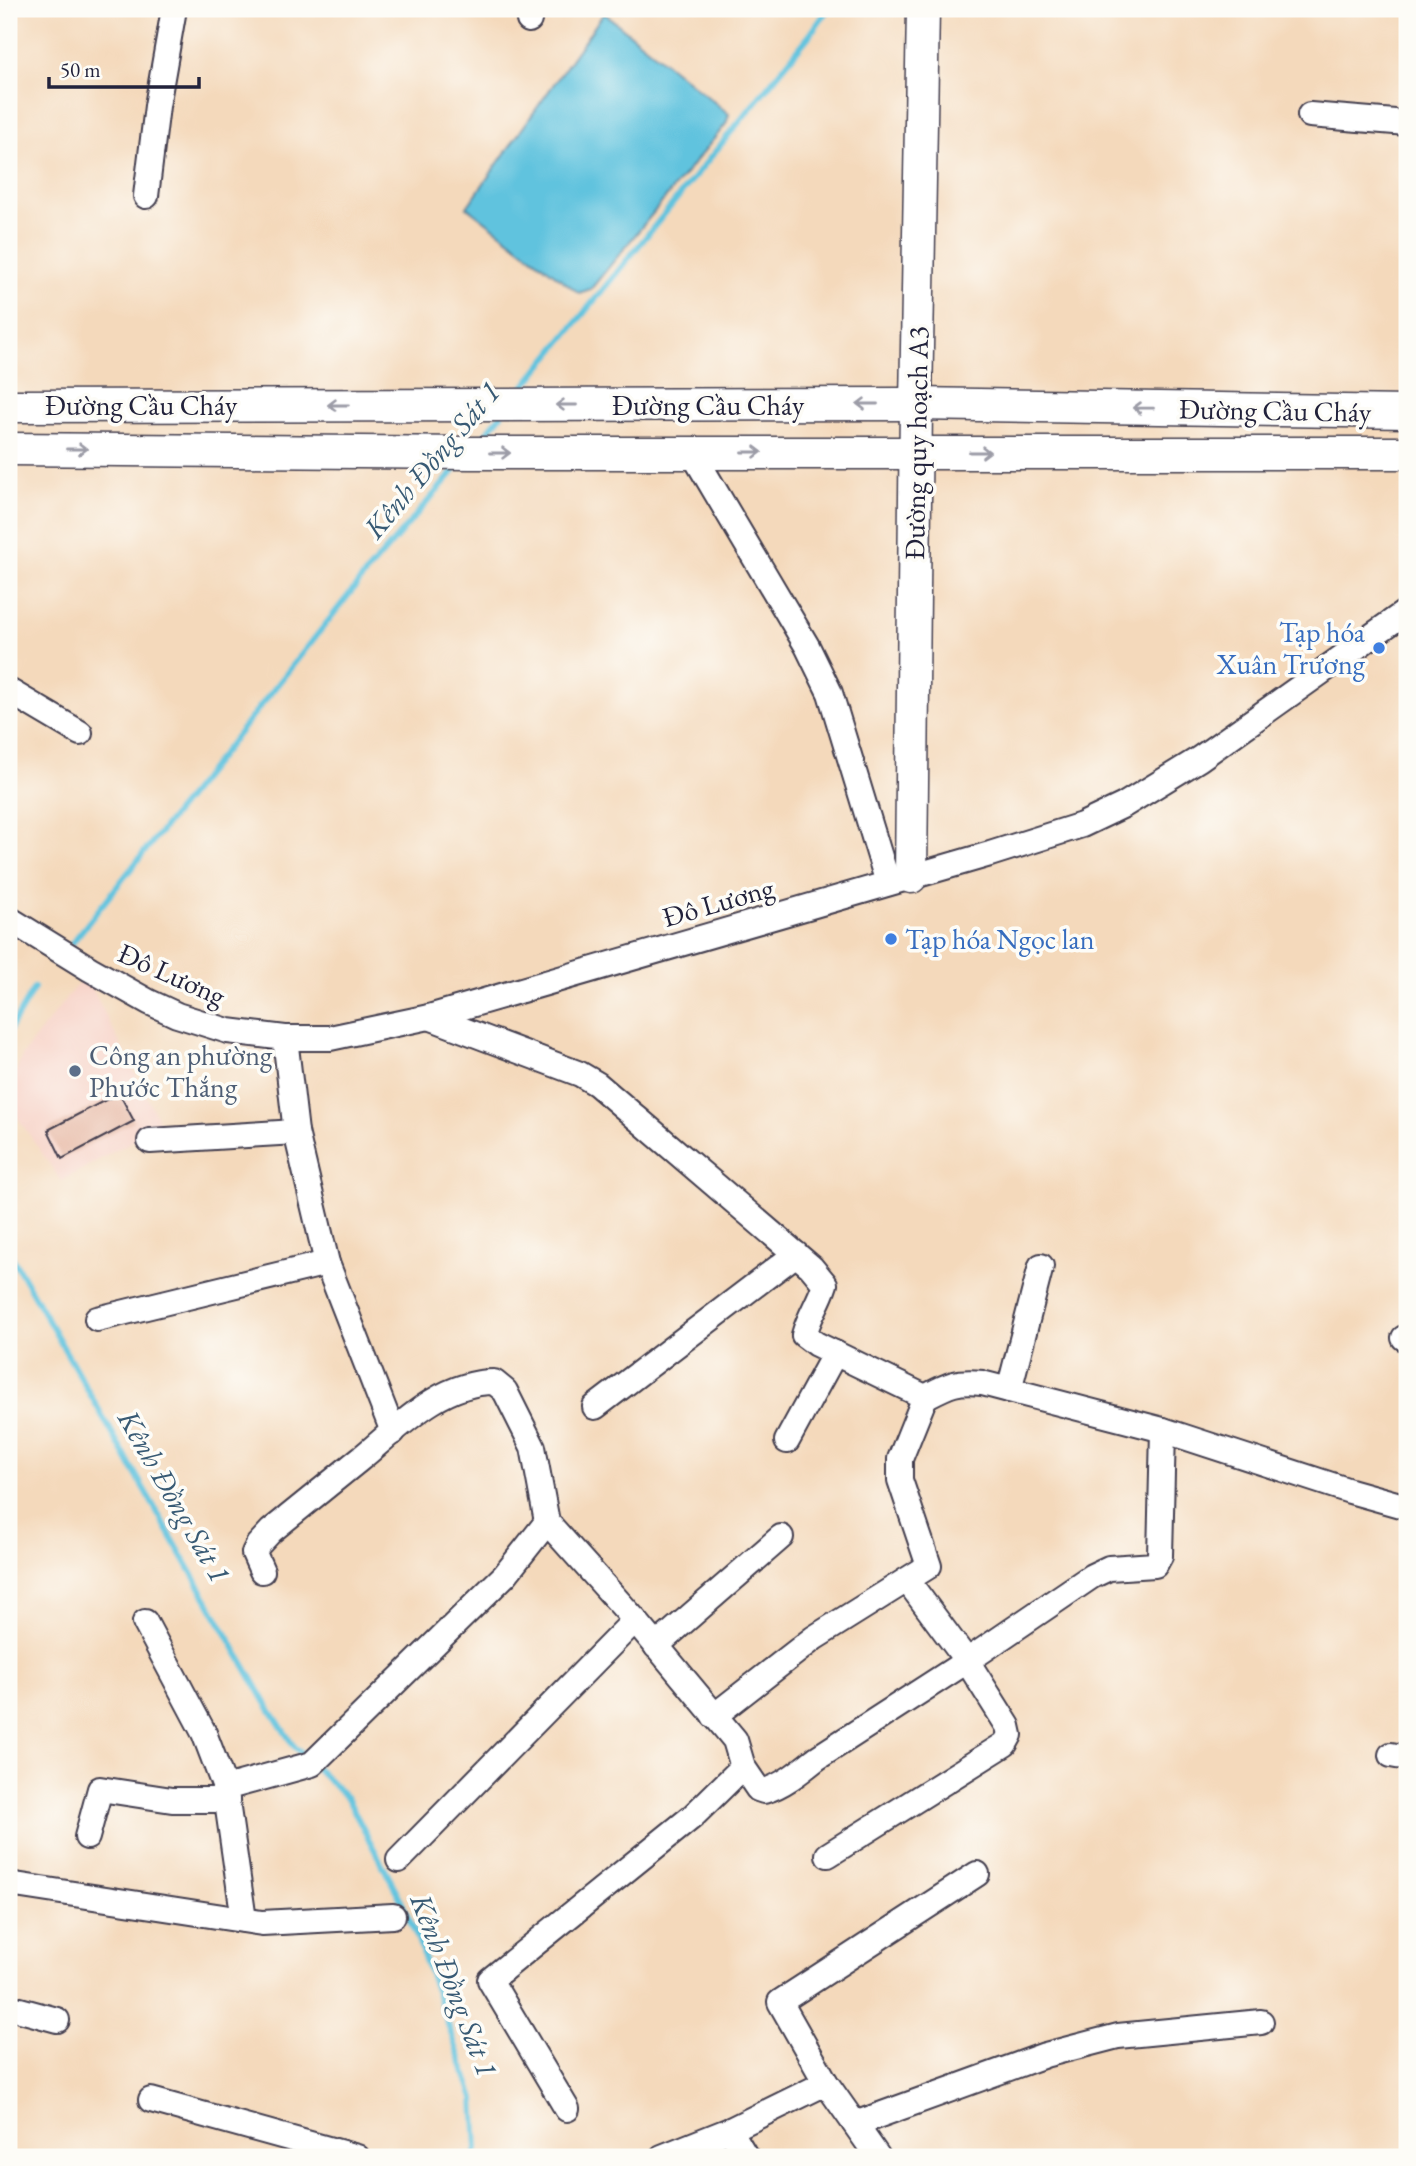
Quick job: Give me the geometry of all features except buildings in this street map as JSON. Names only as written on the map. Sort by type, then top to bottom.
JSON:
[{"type":"main road","name":"Đường quy hoạch A3","points":[[899,880],[916,452],[923,9]]},
{"type":"main road","name":"Đường Cầu Cháy","points":[[9,405],[916,404],[1407,412]]},
{"type":"main road","name":"Đường Cầu Cháy","points":[[9,449],[470,453],[1407,453]]},
{"type":"street","points":[[146,196],[157,106],[174,9]]},
{"type":"street","points":[[1311,115],[1407,123]]},
{"type":"street","points":[[692,452],[807,646],[830,692],[899,880]]},
{"type":"street","name":"Đô Lương","points":[[9,919],[149,1002],[177,1015],[228,1031],[285,1038],[330,1038],[429,1017],[1082,825],[1124,805],[1199,759],[1407,611]]},
{"type":"street","points":[[9,691],[80,733]]},
{"type":"street","points":[[429,1017],[570,1070],[597,1084],[811,1267],[825,1284],[804,1335],[816,1344],[925,1397]]},
{"type":"street","points":[[285,1038],[296,1132],[327,1263],[393,1432]]},
{"type":"street","points":[[150,1141],[296,1132]]},
{"type":"street","points":[[595,1407],[796,1254]]},
{"type":"street","points":[[97,1319],[327,1263]]},
{"type":"street","points":[[1009,1390],[1041,1266]]},
{"type":"street","points":[[787,1441],[835,1353]]},
{"type":"street","points":[[714,1716],[814,1638],[929,1566],[900,1479],[900,1459],[925,1397],[949,1385],[964,1381],[982,1383],[1163,1430],[1407,1507]]},
{"type":"street","points":[[262,1571],[254,1553],[271,1531],[417,1412],[446,1394],[469,1385],[494,1382],[505,1391],[533,1447],[547,1522],[635,1620],[735,1740],[743,1767],[758,1789],[764,1791],[967,1661],[1092,1576],[1109,1568],[1151,1566],[1157,1562],[1160,1556],[1163,1430]]},
{"type":"street","points":[[87,1837],[100,1788],[172,1800],[226,1794],[312,1763],[505,1575],[547,1522]]},
{"type":"street","points":[[656,1646],[781,1537]]},
{"type":"street","points":[[828,1855],[1008,1740],[1010,1735],[1008,1727],[967,1661],[907,1580]]},
{"type":"street","points":[[399,1860],[635,1620]]},
{"type":"street","points":[[145,1622],[204,1733],[226,1794],[244,1920]]},
{"type":"street","points":[[567,2109],[490,1980],[693,1816],[743,1767]]},
{"type":"street","points":[[877,2157],[825,2083],[780,2002],[977,1874]]},
{"type":"street","points":[[9,1884],[262,1923],[393,1916]]},
{"type":"street","points":[[9,2007],[57,2020]]},
{"type":"street","points":[[855,2124],[1045,2055],[1106,2039],[1261,2022]]},
{"type":"street","points":[[662,2157],[730,2130],[825,2083]]},
{"type":"street","points":[[151,2100],[357,2157]]},
{"type":"street","points":[[730,2130],[746,2157]]},
{"type":"shaded area","name":"Công an phường Phước Thắng","points":[[85,974],[161,1125],[61,1181],[9,1105],[9,1088],[23,1054]]},
{"type":"water","points":[[604,13],[729,114],[726,124],[591,289],[579,293],[467,207]]},
{"type":"waterway","name":"Kênh Đồng Sát 1","points":[[519,393],[809,36],[828,9]]},
{"type":"waterway","name":"Kênh Đồng Sát 1","points":[[479,442],[501,415]]},
{"type":"waterway","name":"Kênh Đồng Sát 1","points":[[72,943],[367,572],[461,463]]},
{"type":"waterway","name":"Kênh Đồng Sát 1","points":[[9,1031],[34,988]]},
{"type":"waterway","name":"Kênh Đồng Sát 1","points":[[9,1252],[266,1703],[293,1745],[306,1758]]},
{"type":"waterway","name":"Kênh Đồng Sát 1","points":[[316,1768],[347,1798],[399,1896],[417,1937],[474,2098],[477,2148],[475,2157]]},
{"type":"place","name":"Tạp hóa Xuân Trương","points":[[1379,648]]},
{"type":"place","name":"Tạp hóa Ngọc lan","points":[[891,939]]},
{"type":"place","name":"Công an phường Phước Thắng","points":[[75,1071]]}]
